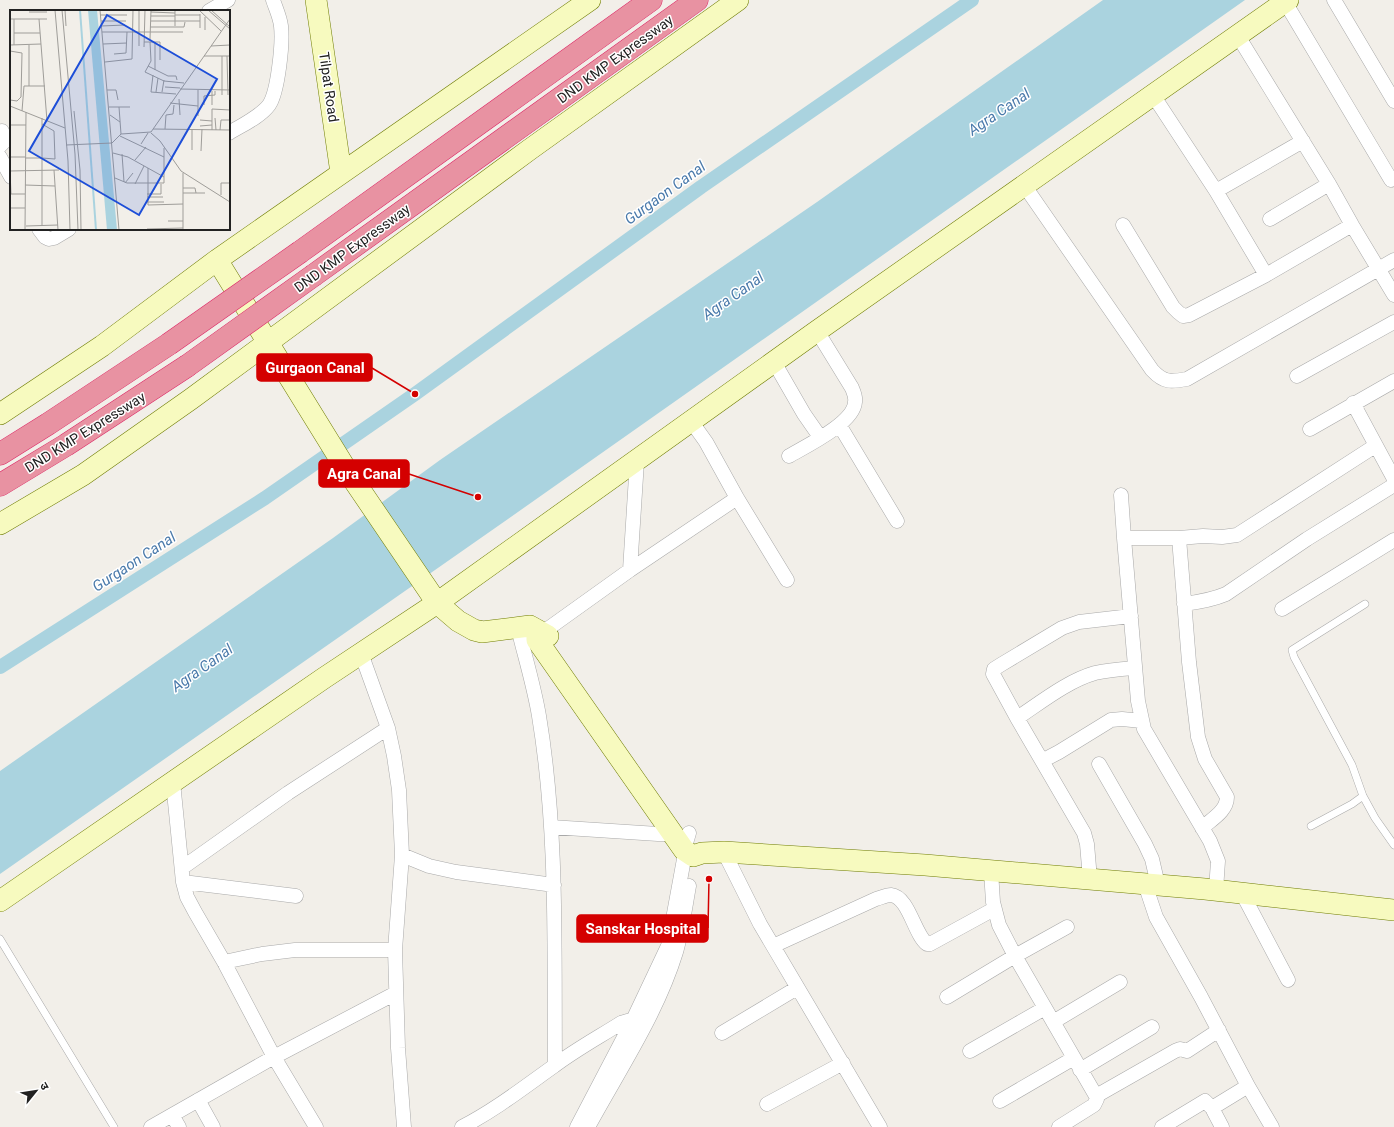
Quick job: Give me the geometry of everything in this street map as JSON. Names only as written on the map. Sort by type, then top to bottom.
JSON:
[{"type":"highway","name":"DND KMP Expressway","points":[[0,454],[169,344],[300,252],[651,0]]},
{"type":"highway","name":"DND KMP Expressway","points":[[0,485],[66,445],[187,366],[696,0]]},
{"type":"street","points":[[211,10],[228,0]]},
{"type":"street","points":[[230,131],[262,113],[274,97],[281,28],[273,0]]},
{"type":"street","points":[[0,414],[102,346],[217,260],[590,0]]},
{"type":"street","points":[[0,524],[83,475],[192,399],[523,155],[738,0]]},
{"type":"street","points":[[1334,0],[1394,101]]},
{"type":"street","points":[[0,901],[361,653],[431,595],[637,461],[817,331],[1287,1],[1391,180]]},
{"type":"street","name":"Tilpat Road","points":[[320,2],[341,173]]},
{"type":"street","points":[[1238,36],[1329,184],[1394,295]]},
{"type":"street","points":[[1153,95],[1216,191],[1266,275]]},
{"type":"street","points":[[0,146],[5,141],[4,129]]},
{"type":"street","points":[[1216,191],[1302,141]]},
{"type":"street","points":[[0,157],[10,175]]},
{"type":"street","points":[[1270,219],[1329,184]]},
{"type":"street","points":[[1024,185],[1152,370],[1167,382],[1187,379],[1394,260]]},
{"type":"street","points":[[1122,225],[1173,307],[1183,316],[1189,315],[1266,275],[1352,225]]},
{"type":"street","points":[[40,230],[45,237],[50,239],[67,230]]},
{"type":"street","points":[[217,260],[346,469],[431,595],[458,621],[474,630],[482,632],[532,630],[630,570],[737,498]]},
{"type":"street","points":[[1297,376],[1394,322]]},
{"type":"street","points":[[789,456],[840,426],[851,413],[855,404],[855,396],[846,378],[817,331]]},
{"type":"street","points":[[774,362],[804,414],[820,437]]},
{"type":"street","points":[[1310,428],[1394,381]]},
{"type":"street","points":[[1354,403],[1394,479]]},
{"type":"street","points":[[691,421],[706,442],[737,498],[787,580]]},
{"type":"street","points":[[840,426],[897,521]]},
{"type":"street","points":[[1124,538],[1179,538],[1203,536],[1222,538],[1237,535],[1376,446]]},
{"type":"street","points":[[630,570],[637,461]]},
{"type":"street","points":[[1184,604],[1215,599],[1226,594],[1307,539],[1394,485]]},
{"type":"street","points":[[1121,495],[1138,701],[1142,721],[1144,729],[1210,841],[1218,861],[1216,890]]},
{"type":"street","points":[[1179,538],[1189,662],[1198,737],[1205,759],[1227,797],[1227,802],[1223,810],[1202,828]]},
{"type":"street","points":[[1282,608],[1394,540]]},
{"type":"street","points":[[1090,879],[1087,844],[1084,834],[993,674],[994,670],[1062,628],[1079,622],[1131,616]]},
{"type":"street","points":[[532,630],[532,681],[545,757],[551,827],[554,885],[555,1065]]},
{"type":"street","points":[[532,630],[537,640],[690,844],[684,915],[676,952],[667,976],[577,1127]]},
{"type":"street","points":[[361,653],[388,728],[399,790],[402,856],[395,950],[398,1048],[404,1127]]},
{"type":"street","points":[[1017,718],[1077,680],[1094,673],[1135,668]]},
{"type":"street","points":[[1042,761],[1111,720],[1122,719],[1142,721]]},
{"type":"street","points":[[182,875],[288,793],[388,728]]},
{"type":"street","points":[[1099,764],[1145,844],[1152,860],[1150,902],[1156,917],[1272,1127]]},
{"type":"street","points":[[173,782],[182,875],[187,897],[224,962],[274,1057],[316,1127]]},
{"type":"street","points":[[551,827],[658,834],[690,844],[724,852],[1151,884],[1394,910]]},
{"type":"street","points":[[724,852],[760,924],[880,1127]]},
{"type":"street","points":[[402,856],[429,866],[456,872],[554,885]]},
{"type":"street","points":[[991,871],[992,897],[999,925],[1015,956],[1097,1099],[1094,1104],[1058,1127]]},
{"type":"street","points":[[182,875],[296,896]]},
{"type":"street","points":[[1242,893],[1288,980]]},
{"type":"street","points":[[773,946],[890,895],[903,902],[919,934],[927,944],[930,944],[994,909]]},
{"type":"street","points":[[948,997],[1015,956],[1067,927]]},
{"type":"street","points":[[224,962],[262,954],[296,950],[395,950]]},
{"type":"street","points":[[1053,1022],[1120,982]]},
{"type":"street","points":[[722,1034],[797,988]]},
{"type":"street","points":[[151,1127],[176,1121],[198,1100],[274,1057],[396,993]]},
{"type":"street","points":[[970,1051],[1045,1008]]},
{"type":"street","points":[[462,1127],[484,1115],[555,1065],[621,1023],[629,1020],[639,1023]]},
{"type":"street","points":[[588,1127],[639,1023]]},
{"type":"street","points":[[1000,1101],[1152,1027]]},
{"type":"street","points":[[1096,1096],[1175,1051],[1180,1049],[1187,1051],[1219,1030]]},
{"type":"street","points":[[767,1104],[843,1063]]},
{"type":"street","points":[[1212,1108],[1248,1086]]},
{"type":"street","points":[[198,1100],[213,1127]]},
{"type":"street","points":[[1162,1127],[1205,1101],[1212,1108],[1222,1127]]},
{"type":"lane","points":[[1365,604],[1292,650],[1294,657],[1352,765],[1363,796],[1375,818],[1394,845]]},
{"type":"lane","points":[[1311,826],[1352,804],[1363,796]]},
{"type":"lane","points":[[0,939],[114,1127]]},
{"type":"water","points":[[1103,0],[1245,0],[508,519],[0,874],[0,771],[333,538],[440,460],[817,202]]},
{"type":"waterway","name":"Gurgaon Canal","points":[[0,667],[265,498],[415,394],[701,187],[972,0]]},
{"type":"place","name":"Gurgaon Canal","points":[[415,394]]},
{"type":"place","name":"Agra Canal","points":[[478,497]]},
{"type":"place","name":"Sanskar Hospital","points":[[709,879]]}]
